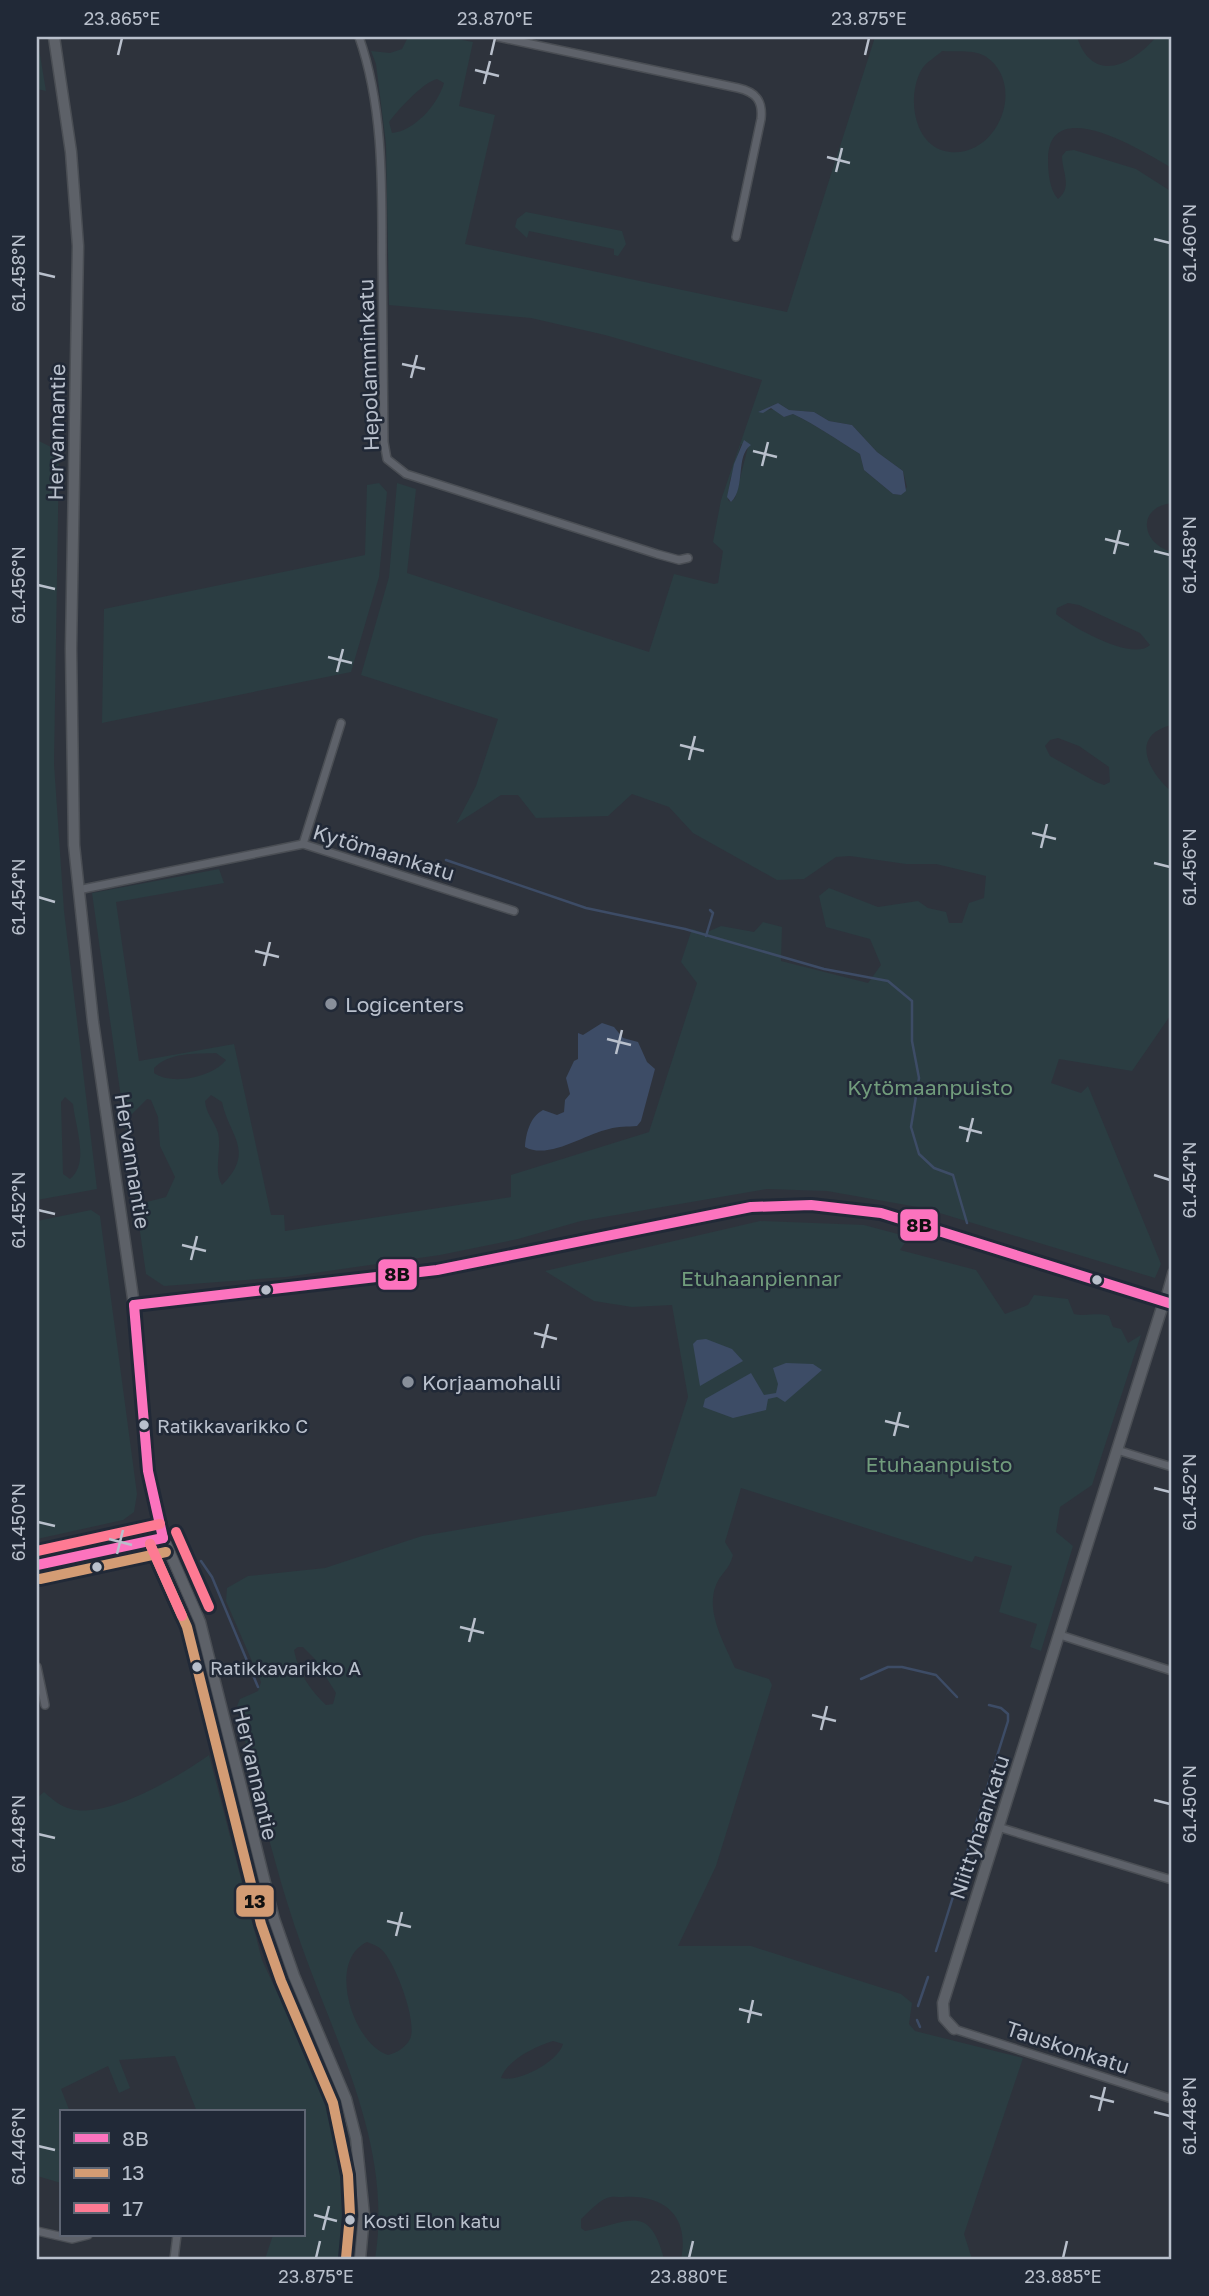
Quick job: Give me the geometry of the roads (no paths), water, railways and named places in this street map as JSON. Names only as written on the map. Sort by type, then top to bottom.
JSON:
[{"type":"main road","name":"Hervannantie","points":[[54,37],[71,152],[78,246],[71,726],[78,890],[104,1103],[134,1305],[148,1471],[163,1538],[200,1622],[274,1919],[294,1976],[346,2099],[362,2173],[364,2215],[360,2259]]},
{"type":"main road","points":[[134,1305],[437,1270],[751,1207],[801,1205],[881,1213],[1168,1303]]},
{"type":"main road","name":"Niittyhaankatu","points":[[954,2029],[944,2018],[943,2003],[1117,1450],[1168,1303]]},
{"type":"main road","points":[[37,1565],[163,1538]]},
{"type":"street","name":"Hepolamminkatu","points":[[359,37],[369,69],[378,142],[384,442],[387,459],[406,474],[657,555],[679,560],[688,558]]},
{"type":"street","points":[[498,37],[738,88],[756,96],[761,105],[761,119],[736,237]]},
{"type":"street","points":[[303,844],[341,723]]},
{"type":"street","name":"Kytömaankatu","points":[[78,890],[303,844],[514,911]]},
{"type":"street","name":"Niittyhaankatu","points":[[1168,1303],[1172,1272]]},
{"type":"street","points":[[1117,1450],[1172,1467]]},
{"type":"street","points":[[1060,1635],[1172,1671]]},
{"type":"street","points":[[37,1667],[45,1705]]},
{"type":"street","points":[[998,1827],[1172,1880]]},
{"type":"street","name":"Tauskonkatu","points":[[954,2029],[1172,2099]]},
{"type":"street","points":[[37,2231],[72,2239],[84,2236]]},
{"type":"street","points":[[174,2259],[177,2236]]},
{"type":"water","points":[[778,403],[789,410],[814,412],[829,421],[852,425],[877,452],[903,471],[906,491],[901,495],[893,494],[864,470],[860,454],[793,414],[784,417],[771,408],[763,413],[758,412]]},
{"type":"water","points":[[744,440],[751,445],[743,457],[738,489],[731,502],[727,497],[734,464]]},
{"type":"water","points":[[602,1023],[614,1027],[623,1038],[638,1042],[647,1062],[655,1069],[641,1121],[637,1126],[612,1128],[556,1148],[535,1150],[525,1147],[530,1126],[539,1113],[543,1110],[557,1115],[564,1112],[565,1100],[570,1094],[566,1078],[574,1061],[578,1059],[578,1033],[583,1035]]},
{"type":"water","points":[[706,1339],[732,1349],[743,1361],[700,1386],[693,1344],[697,1340]]},
{"type":"water","points":[[786,1363],[813,1364],[822,1370],[785,1402],[777,1397],[768,1399],[766,1410],[733,1418],[703,1407],[705,1399],[751,1373],[764,1395],[776,1393],[778,1384],[773,1368]]},
{"type":"waterway","points":[[446,860],[586,908],[685,929],[824,969],[888,981],[912,1001],[912,1041],[919,1078],[911,1127],[919,1154],[934,1168],[953,1175],[967,1223]]},
{"type":"waterway","points":[[706,936],[713,913],[710,910]]},
{"type":"waterway","points":[[201,1561],[212,1577],[258,1687]]},
{"type":"waterway","points":[[861,1679],[888,1667],[902,1667],[936,1675],[957,1697]]},
{"type":"waterway","points":[[936,1951],[1008,1721],[1008,1714],[1001,1708],[989,1705]]},
{"type":"waterway","points":[[918,2006],[928,1977]]},
{"type":"waterway","points":[[917,2020],[920,2027]]},
{"type":"place","name":"Logicenters","points":[[331,1004]]},
{"type":"place","name":"Korjaamohalli","points":[[408,1382]]},
{"type":"place","name":"Ratikkavarikko C","points":[[144,1425]]},
{"type":"place","name":"Ratikkavarikko A","points":[[197,1667]]},
{"type":"place","name":"Kosti Elon katu","points":[[350,2220]]},
{"type":"park label","name":"Kytömaanpuisto","points":[[930,1087]]},
{"type":"park label","name":"Etuhaanpiennar","points":[[761,1278]]},
{"type":"park label","name":"Etuhaanpuisto","points":[[939,1464]]}]
